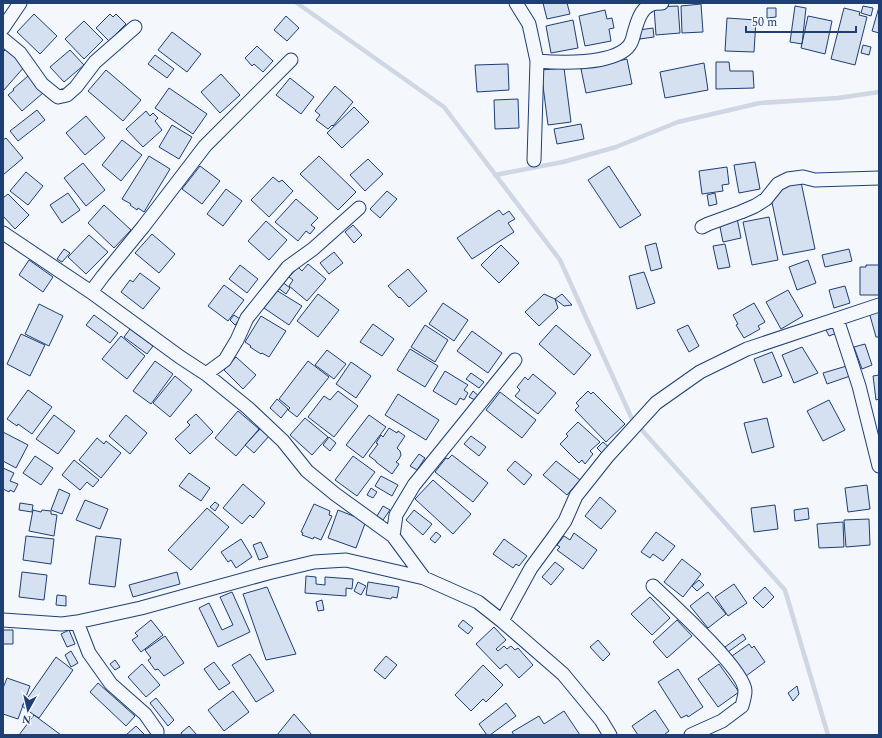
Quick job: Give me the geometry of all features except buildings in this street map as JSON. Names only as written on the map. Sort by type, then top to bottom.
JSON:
[{"type":"street","points":[[3,28],[20,3]]},
{"type":"street","points":[[516,3],[529,24],[537,61],[534,160]]},
{"type":"street","points":[[537,61],[583,62],[612,58],[632,43],[636,23],[642,12],[650,4],[662,3]]},
{"type":"street","points":[[3,39],[20,53],[42,84],[58,96],[67,95],[76,87],[96,62],[135,27]]},
{"type":"street","points":[[91,292],[205,146],[291,60]]},
{"type":"street","points":[[702,227],[741,212],[766,200],[778,184],[788,179],[803,177],[815,180],[879,178]]},
{"type":"street","points":[[206,374],[225,360],[238,340],[247,318],[288,267],[313,250],[359,208]]},
{"type":"street","points":[[3,232],[91,292],[180,357],[206,374],[248,408],[283,441],[307,472],[393,536],[424,578]]},
{"type":"street","points":[[502,621],[531,568],[565,521],[576,496],[607,457],[656,403],[700,372],[747,349],[879,305]]},
{"type":"street","points":[[837,319],[859,386],[879,466]]},
{"type":"street","points":[[393,536],[396,516],[414,485],[515,360]]},
{"type":"street","points":[[3,620],[62,624],[77,622],[141,608],[314,562],[346,560],[424,578],[478,602],[564,674],[601,720],[610,735]]},
{"type":"street","points":[[653,586],[689,620],[728,661],[741,680],[745,691],[742,706],[722,720],[691,735]]},
{"type":"street","points":[[77,622],[89,653],[111,684],[145,714],[157,731],[157,735]]},
{"type":"waterway","points":[[297,3],[444,107],[560,260],[632,419],[785,590],[828,735]]},
{"type":"waterway","points":[[495,175],[563,162],[616,147],[678,122],[760,103],[838,98],[879,92]]}]
